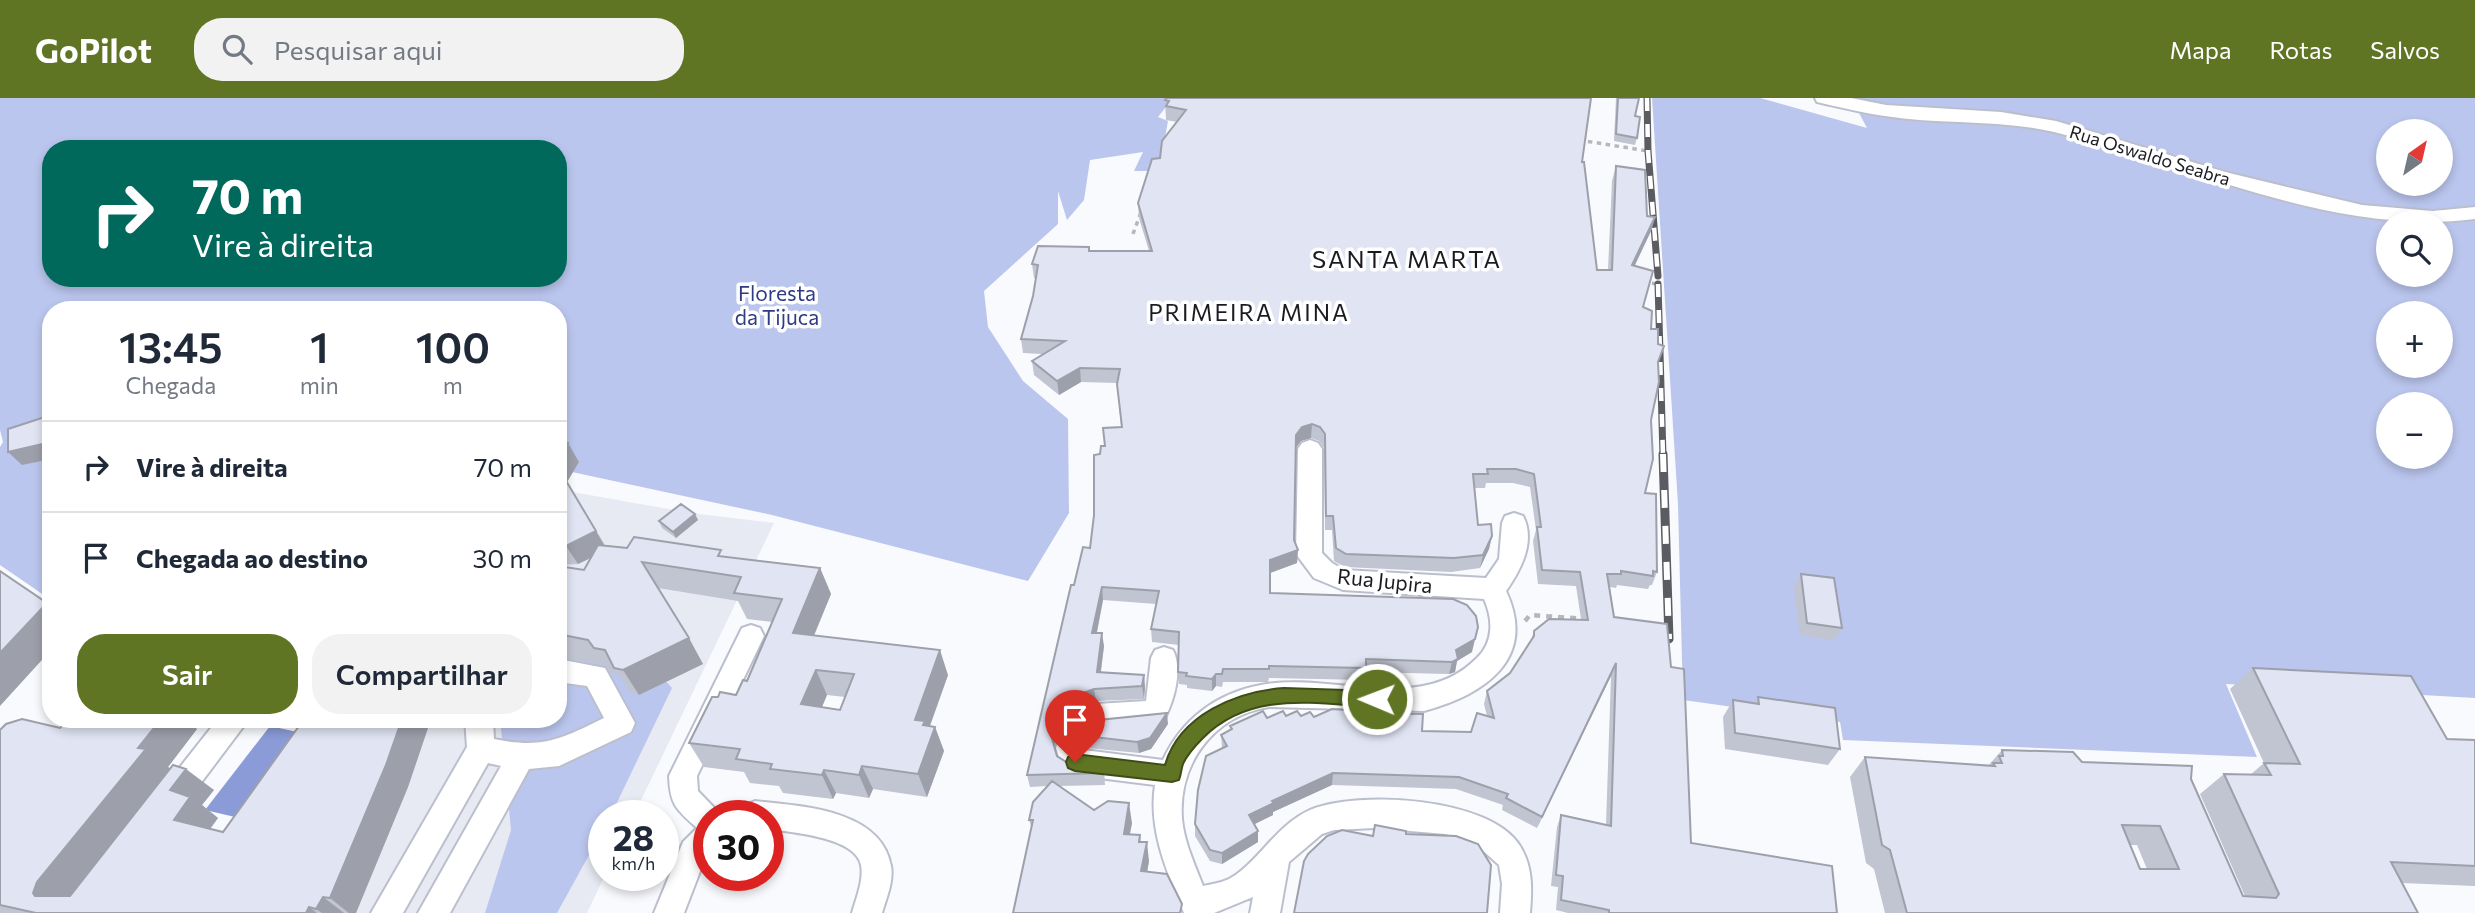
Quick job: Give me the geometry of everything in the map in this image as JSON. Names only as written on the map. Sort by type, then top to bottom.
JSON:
[{"type":"street","name":"Rua Oswaldo Seabra","points":[[1824,98],[1886,111],[2001,118],[2056,127],[2220,177],[2362,211],[2433,218],[2475,213]]},
{"type":"street","name":"Rua Jupira","points":[[1310,449],[1308,554],[1322,572],[1343,580],[1492,589]]},
{"type":"street","points":[[1514,523],[1516,549],[1513,559],[1492,589],[1504,612],[1505,630],[1494,659],[1476,678],[1446,695],[1424,699],[1284,695],[1259,697],[1238,704],[1207,722],[1175,761],[1168,788],[1168,823],[1197,908],[1233,893],[1275,858],[1306,827],[1331,817],[1376,815],[1460,822],[1490,836],[1511,858],[1517,877],[1515,913]]},
{"type":"street","points":[[693,805],[684,797],[683,776],[751,636]]},
{"type":"street","points":[[1164,658],[1160,699],[1155,710],[1139,716],[1087,717],[1078,722],[1069,750],[1070,758],[1075,762],[1172,774]]},
{"type":"street","points":[[481,749],[521,757],[559,753],[621,723],[595,676],[567,671]]},
{"type":"street","points":[[159,816],[227,728]]},
{"type":"street","points":[[386,913],[481,749],[480,728]]},
{"type":"street","points":[[433,913],[521,757]]},
{"type":"street","points":[[784,817],[814,821],[859,838],[876,863],[867,913]]},
{"type":"street","points":[[669,913],[693,852]]},
{"type":"street","points":[[1265,913],[1275,858]]},
{"type":"path","points":[[1567,137],[1648,151]]},
{"type":"path","points":[[1133,234],[1142,208]]},
{"type":"path","points":[[1641,275],[1642,282],[1658,284]]},
{"type":"path","points":[[1500,647],[1530,615],[1596,620]]},
{"type":"shaded area","points":[[567,491],[691,513],[774,523],[641,800],[588,800],[588,891],[597,891],[587,913],[356,913],[407,787],[351,728],[567,728]]},
{"type":"shaded area","points":[[268,728],[311,735],[248,820],[205,810]]},
{"type":"green space","name":"Floresta da Tijuca","points":[[0,98],[1181,98],[1166,107],[1158,117],[1168,121],[1159,171],[1134,171],[1143,152],[1090,160],[1084,200],[1067,220],[1058,191],[1058,224],[984,291],[988,327],[1023,381],[1068,419],[1069,513],[1028,581],[772,515],[567,471],[567,301],[42,301],[42,594],[0,565],[0,447],[3,442],[0,430]]},
{"type":"green space","points":[[1652,98],[1760,98],[1867,128],[1851,98],[2475,98],[2475,698],[2226,684],[2257,757],[1843,740],[1840,722],[1683,700],[1678,504]]},
{"type":"green space","points":[[567,568],[672,688],[618,800],[588,800],[588,857],[557,913],[485,913],[511,830],[501,728],[567,728]]},
{"type":"building","points":[[1591,98],[1582,162],[1597,270],[1612,270],[1616,166],[1645,170],[1647,216],[1655,217],[1632,265],[1653,271],[1643,307],[1652,311],[1651,329],[1658,329],[1658,344],[1664,346],[1658,362],[1659,382],[1651,420],[1653,459],[1645,493],[1656,494],[1657,572],[1653,571],[1653,576],[1621,571],[1621,574],[1607,574],[1614,617],[1667,624],[1671,667],[1684,669],[1691,843],[1832,866],[1837,913],[1609,913],[1609,910],[1561,900],[1563,876],[1556,875],[1561,815],[1611,826],[1616,663],[1542,817],[1506,798],[1508,794],[1459,777],[1333,773],[1272,801],[1274,803],[1249,815],[1258,831],[1222,853],[1210,850],[1195,824],[1198,790],[1206,756],[1227,746],[1221,735],[1232,729],[1230,726],[1263,711],[1267,718],[1283,711],[1286,716],[1297,711],[1301,716],[1310,712],[1314,717],[1332,709],[1364,713],[1423,714],[1422,731],[1471,732],[1477,713],[1494,718],[1487,691],[1510,673],[1534,636],[1534,631],[1549,619],[1588,620],[1580,572],[1542,570],[1537,527],[1541,527],[1534,474],[1516,469],[1487,469],[1488,474],[1473,474],[1478,525],[1491,524],[1492,536],[1483,555],[1454,558],[1346,554],[1336,548],[1333,516],[1326,516],[1325,434],[1320,427],[1312,424],[1302,427],[1296,435],[1294,540],[1298,550],[1270,560],[1270,593],[1453,599],[1467,605],[1476,616],[1478,627],[1475,639],[1456,650],[1458,659],[1452,662],[1366,659],[1366,668],[1269,666],[1269,669],[1223,669],[1222,674],[1216,674],[1212,679],[1186,676],[1187,673],[1178,672],[1179,632],[1151,629],[1159,591],[1102,587],[1092,633],[1102,633],[1097,672],[1144,675],[1142,686],[1094,689],[1063,700],[1051,735],[1057,756],[1071,765],[1104,769],[1103,773],[1027,775],[1071,585],[1074,585],[1083,547],[1090,548],[1094,515],[1094,455],[1100,454],[1101,446],[1105,446],[1103,428],[1122,427],[1117,384],[1120,369],[1080,368],[1057,381],[1032,361],[1065,341],[1021,339],[1038,265],[1032,264],[1038,246],[1089,247],[1089,251],[1152,251],[1138,203],[1152,159],[1160,158],[1162,141],[1186,110],[1166,106],[1169,101],[1165,100]]},
{"type":"building","points":[[1618,98],[1639,98],[1635,116],[1640,117],[1637,138],[1616,134]]},
{"type":"building","points":[[42,418],[42,444],[8,452],[8,429]]},
{"type":"building","points":[[567,482],[596,531],[567,546]]},
{"type":"building","points":[[681,504],[695,514],[673,532],[659,521]]},
{"type":"building","points":[[634,537],[721,550],[718,556],[820,568],[793,633],[940,650],[915,720],[925,721],[923,725],[935,727],[918,774],[862,766],[859,775],[824,770],[822,775],[770,769],[772,764],[736,759],[740,749],[689,743],[712,697],[718,697],[720,692],[736,695],[743,680],[747,681],[782,599],[734,593],[741,577],[642,562],[689,638],[623,670],[614,668],[605,650],[594,648],[588,640],[567,636],[567,567],[584,570],[598,545],[627,548]],"holes":[[[816,670],[854,674],[840,710],[801,704]]]},
{"type":"building","points":[[0,571],[42,600],[42,608],[0,653]]},
{"type":"building","points":[[1801,574],[1834,578],[1842,628],[1807,623]]},
{"type":"building","points":[[2253,668],[2411,676],[2447,739],[2475,740],[2475,866],[2391,862],[2418,913],[1907,913],[1890,850],[1882,845],[1865,757],[1995,766],[1993,763],[2002,763],[1999,756],[2003,756],[2002,750],[2073,752],[2082,762],[2192,766],[2191,779],[2243,896],[2276,898],[2279,894],[2224,774],[2271,775],[2264,763],[2300,764]],"holes":[[[2122,825],[2160,826],[2179,869],[2140,869]]]},
{"type":"building","points":[[1758,697],[1835,708],[1840,749],[1735,733],[1733,700],[1759,704]]},
{"type":"building","points":[[1167,713],[1150,738],[1137,742],[1085,736],[1089,721]]},
{"type":"building","points":[[22,719],[42,724],[42,728],[154,728],[138,748],[146,749],[37,882],[33,893],[35,896],[70,896],[173,765],[186,769],[170,790],[190,797],[174,820],[223,832],[298,728],[399,728],[330,898],[323,897],[316,909],[309,907],[306,913],[36,913],[0,905],[0,730],[6,724]]},
{"type":"building","points":[[1052,781],[1094,810],[1108,801],[1129,803],[1124,834],[1140,835],[1139,842],[1147,842],[1141,871],[1167,874],[1182,904],[1180,913],[1013,913],[1033,820],[1029,820],[1033,802]]},
{"type":"building","points":[[1375,825],[1406,831],[1406,834],[1456,836],[1478,844],[1491,865],[1487,913],[1294,913],[1304,861],[1308,854],[1327,836],[1342,830],[1373,836]]},
{"type":"railway","points":[[1647,98],[1648,151],[1658,276]]},
{"type":"railway","points":[[1658,284],[1663,456]]},
{"type":"railway","points":[[1663,454],[1669,639]]},
{"type":"district","name":"SANTA MARTA","points":[[1407,258]]},
{"type":"district","name":"PRIMEIRA MINA","points":[[1249,312]]},
{"type":"route","points":[[1075,762],[1172,774],[1175,761],[1192,737],[1207,722],[1238,704],[1259,697],[1284,695],[1377,699]]}]
